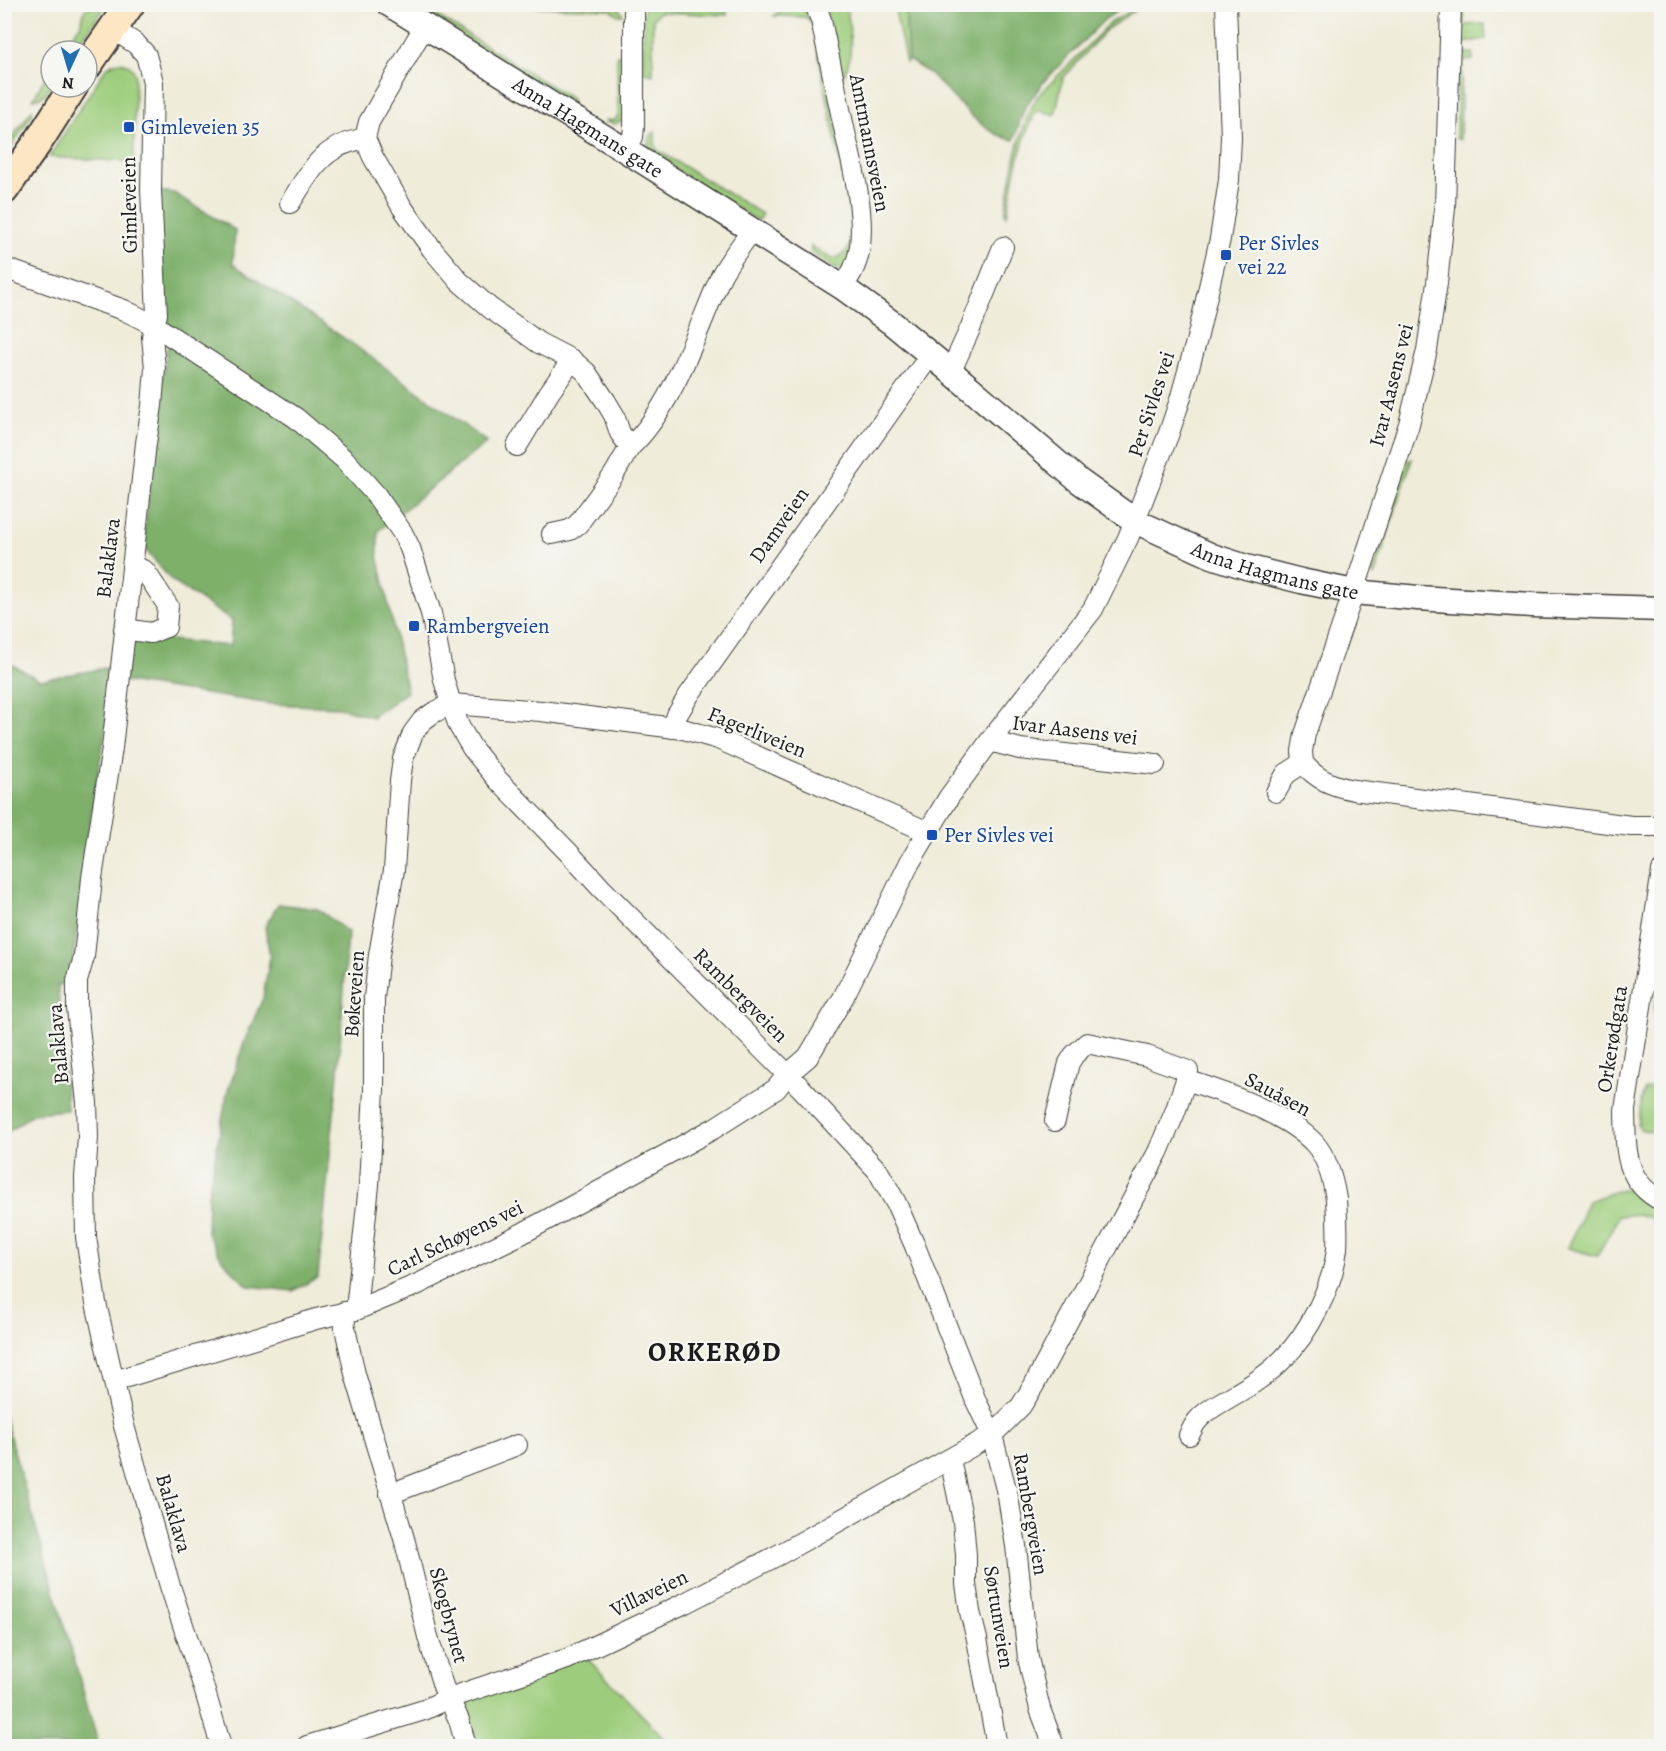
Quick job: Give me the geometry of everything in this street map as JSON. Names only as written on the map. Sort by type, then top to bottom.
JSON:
[{"type":"main road","points":[[99,49],[130,4]]},
{"type":"main road","points":[[4,190],[65,99]]},
{"type":"street","name":"Anna Hagmans gate","points":[[389,4],[842,287],[931,354],[1079,481],[1135,521],[1212,556],[1301,582],[1354,592],[1521,604],[1662,609]]},
{"type":"street","points":[[625,150],[633,137],[634,126],[634,4]]},
{"type":"street","name":"Amtmannsveien","points":[[814,4],[821,20],[856,182],[861,222],[860,248],[857,259],[850,278],[842,287]]},
{"type":"street","name":"Per Sivles vei","points":[[787,1075],[808,1057],[843,998],[910,862],[949,797],[1093,609],[1135,521],[1180,400],[1220,239],[1229,180],[1231,137],[1226,4]]},
{"type":"street","name":"Ivar Aasens vei","points":[[1303,763],[1302,751],[1305,734],[1409,424],[1428,339],[1445,208],[1451,4]]},
{"type":"street","points":[[424,27],[369,122],[364,138],[373,157],[402,207],[432,249],[459,281],[490,308],[540,343],[572,360],[586,372],[614,415],[620,432],[630,447]]},
{"type":"street","name":"Gimleveien","points":[[113,29],[136,44],[146,55],[153,82],[151,190],[157,315],[154,325]]},
{"type":"street","points":[[290,203],[317,164],[330,151],[364,138]]},
{"type":"street","points":[[552,534],[570,530],[578,524],[613,476],[630,447],[644,432],[668,397],[723,273],[752,230]]},
{"type":"street","points":[[949,370],[970,329],[1003,247]]},
{"type":"street","name":"Rambergveien","points":[[4,268],[124,310],[154,325],[296,418],[345,460],[376,495],[402,532],[410,548],[431,614],[451,704],[459,726],[472,748],[497,779],[601,888],[868,1158],[886,1183],[915,1246],[992,1436],[1008,1497],[1016,1546],[1028,1659],[1040,1709],[1053,1746]]},
{"type":"street","name":"Balaklava","points":[[154,325],[152,337],[155,368],[152,406],[124,629],[112,748],[92,878],[84,957],[77,981],[87,1103],[86,1237],[96,1304],[127,1436],[170,1586],[221,1746]]},
{"type":"street","name":"Damveien","points":[[673,728],[677,715],[696,686],[931,354]]},
{"type":"street","points":[[517,446],[572,360]]},
{"type":"street","points":[[124,629],[151,633],[166,627],[168,606],[145,571],[132,565]]},
{"type":"street","name":"Fagerliveien","points":[[451,704],[541,711],[683,729],[718,739],[928,832]]},
{"type":"street","name":"Bøkeveien","points":[[350,1311],[369,1185],[374,1090],[374,998],[394,870],[403,759],[413,733],[422,721],[451,704]]},
{"type":"street","name":"Ivar Aasens vei","points":[[990,741],[1020,749],[1155,764]]},
{"type":"street","points":[[1276,792],[1286,774],[1303,763],[1318,778],[1334,786],[1354,790],[1631,826],[1662,826]]},
{"type":"street","name":"Orkerødgata","points":[[1662,871],[1625,1110],[1630,1167],[1642,1188],[1662,1201]]},
{"type":"street","name":"Sauåsen","points":[[1055,1121],[1069,1063],[1087,1043],[1148,1056],[1178,1067],[1188,1071],[1186,1080],[1234,1096],[1289,1123],[1307,1136],[1322,1154],[1329,1169],[1334,1186],[1337,1250],[1315,1314],[1295,1345],[1270,1370],[1208,1411],[1198,1420],[1189,1435]]},
{"type":"street","name":"Carl Schøyens vei","points":[[114,1381],[316,1319],[350,1311],[416,1285],[531,1228],[713,1129],[776,1089],[787,1075]]},
{"type":"street","points":[[992,1436],[1021,1406],[1034,1385],[1158,1152],[1186,1080]]},
{"type":"street","name":"Skogbrynet","points":[[350,1311],[345,1328],[355,1374],[405,1542],[428,1637],[440,1677],[459,1720],[466,1746]]},
{"type":"street","name":"Villaveien","points":[[307,1746],[424,1710],[449,1698],[567,1659],[782,1553],[992,1436]]},
{"type":"street","points":[[390,1494],[517,1445]]},
{"type":"street","name":"Sørtunveien","points":[[950,1459],[963,1521],[966,1584],[970,1612],[997,1746]]},
{"type":"green space","points":[[726,4],[727,15],[659,12],[653,19],[653,75],[643,71],[643,14],[646,5]]},
{"type":"green space","points":[[905,4],[1127,5],[1105,19],[1045,80],[1025,107],[1014,140],[1002,137],[980,123],[932,76],[908,60]]},
{"type":"green space","points":[[106,5],[82,39],[70,39],[80,25],[85,9]]},
{"type":"green space","points":[[425,5],[435,5],[434,14],[572,99],[569,104],[425,15]]},
{"type":"green space","points":[[473,5],[617,5],[623,15],[618,15],[610,9]]},
{"type":"green space","points":[[791,5],[804,9],[816,23],[855,214],[853,250],[844,270],[832,268],[811,252],[811,246],[832,259],[838,257],[848,247],[853,227],[812,23],[806,17],[774,16],[782,8]]},
{"type":"green space","points":[[824,5],[847,5],[850,52],[842,78]]},
{"type":"green space","points":[[894,5],[905,5],[908,60],[906,63]]},
{"type":"green space","points":[[1143,5],[1106,30],[1063,78],[1055,115],[1037,110],[1021,148],[1007,216],[1005,214],[1016,154],[1030,110],[1037,97],[1110,23]]},
{"type":"green space","points":[[1461,5],[1464,5],[1464,25],[1485,24],[1486,39],[1459,44]]},
{"type":"green space","points":[[1473,53],[1473,60],[1462,61],[1460,140],[1456,138],[1458,56]]},
{"type":"green space","points":[[617,55],[625,56],[627,113],[623,120],[615,124],[606,122],[618,117]]},
{"type":"green space","points":[[122,62],[133,70],[135,75],[134,162],[49,157],[86,99],[99,99],[99,79],[106,68],[114,63]]},
{"type":"green space","points":[[39,88],[39,98],[33,99]]},
{"type":"green space","points":[[32,110],[33,113],[5,157],[5,147]]},
{"type":"green space","points":[[655,132],[657,150],[762,214],[758,221],[656,157],[648,146],[649,137]]},
{"type":"green space","points":[[151,190],[174,193],[235,230],[233,264],[353,344],[487,442],[378,531],[378,555],[407,692],[372,717],[338,707],[271,704],[114,680],[89,827],[71,979],[58,986],[67,1110],[34,1113],[5,1134],[5,661],[40,680],[111,667],[142,637],[230,646],[232,621],[172,581],[143,547],[158,410],[169,337],[154,325]]},
{"type":"green space","points":[[1412,459],[1374,576],[1372,573],[1406,462]]},
{"type":"green space","points":[[278,904],[318,909],[348,932],[338,1073],[318,1277],[293,1291],[248,1286],[223,1261],[207,1233],[208,1195],[227,1094],[244,1042],[263,998],[270,957],[265,927]]},
{"type":"green space","points":[[1660,982],[1661,1022],[1657,1022],[1654,1007]]},
{"type":"green space","points":[[1645,1089],[1661,1089],[1658,1133],[1640,1129],[1638,1126],[1642,1096]]},
{"type":"green space","points":[[1622,1189],[1633,1189],[1661,1207],[1661,1221],[1637,1214],[1619,1216],[1597,1256],[1568,1248],[1588,1201]]},
{"type":"green space","points":[[4,1416],[99,1746],[5,1746]]},
{"type":"green space","points":[[581,1652],[672,1746],[472,1746],[466,1699]]},
{"type":"place","name":"Gimleveien 35","points":[[129,127]]},
{"type":"place","name":"Per Sivles vei 22","points":[[1226,255]]},
{"type":"place","name":"Rambergveien","points":[[414,626]]},
{"type":"place","name":"Per Sivles vei","points":[[932,835]]},
{"type":"district","name":"ORKERØD","points":[[715,1352]]}]
